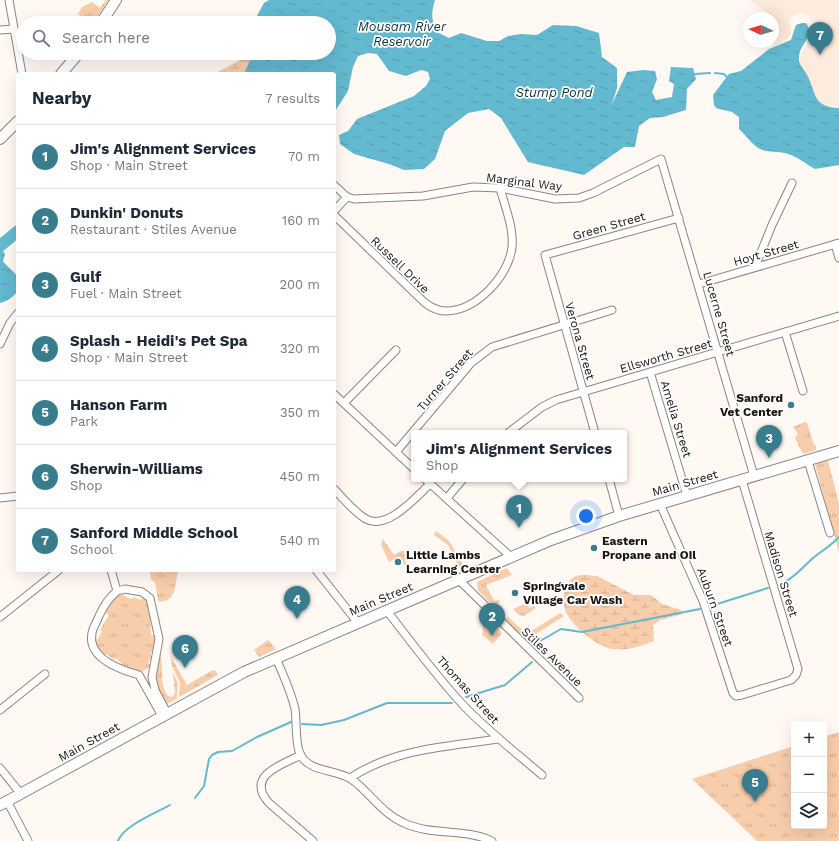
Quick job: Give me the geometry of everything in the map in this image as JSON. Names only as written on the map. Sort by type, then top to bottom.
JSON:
[{"type":"main road","points":[[106,16],[116,0]]},
{"type":"main road","points":[[63,72],[72,60]]},
{"type":"main road","points":[[0,139],[16,123]]},
{"type":"main road","name":"Main Street","points":[[4,803],[229,679],[511,557],[562,536],[620,516],[839,451]]},
{"type":"street","points":[[9,0],[16,40]]},
{"type":"street","points":[[0,30],[14,29]]},
{"type":"street","points":[[20,60],[22,72]]},
{"type":"street","name":"Marginal Way","points":[[347,197],[354,199],[411,197],[473,187],[500,188],[555,199],[579,198],[593,193],[661,159]]},
{"type":"street","name":"Lucerne Street","points":[[661,159],[699,284],[754,476]]},
{"type":"street","points":[[755,267],[772,223],[792,183]]},
{"type":"street","points":[[336,187],[347,197],[336,209]]},
{"type":"street","name":"Russell Drive","points":[[336,217],[424,302],[436,309],[447,311],[457,310],[473,302],[497,280],[508,262],[512,239],[500,188]]},
{"type":"street","name":"Green Street","points":[[544,256],[679,218]]},
{"type":"street","points":[[837,244],[839,258]]},
{"type":"street","name":"Hoyt Street","points":[[699,284],[837,244]]},
{"type":"street","name":"Verona Street","points":[[544,256],[594,430]]},
{"type":"street","name":"Turner Street","points":[[415,430],[471,363],[482,354],[503,342],[612,310]]},
{"type":"street","points":[[0,344],[10,323],[16,316]]},
{"type":"street","name":"Ellsworth Street","points":[[512,430],[546,405],[583,392],[839,316]]},
{"type":"street","points":[[785,332],[803,391]]},
{"type":"street","points":[[344,403],[396,350]]},
{"type":"street","name":"Amelia Street","points":[[650,372],[687,496]]},
{"type":"street","points":[[336,396],[411,466]]},
{"type":"street","name":"Turner Street","points":[[396,452],[411,434]]},
{"type":"street","points":[[808,461],[830,533]]},
{"type":"street","name":"Madison Street","points":[[736,696],[791,680],[796,675],[797,666],[742,480]]},
{"type":"street","points":[[336,491],[363,516],[370,520],[378,521],[402,510],[426,482]]},
{"type":"street","points":[[428,482],[511,557]]},
{"type":"street","points":[[447,498],[460,482]]},
{"type":"street","points":[[609,482],[620,516]]},
{"type":"street","points":[[0,498],[16,496]]},
{"type":"street","name":"Auburn Street","points":[[660,504],[703,601],[732,690],[736,696]]},
{"type":"street","points":[[0,617],[56,572]]},
{"type":"street","points":[[111,572],[117,591]]},
{"type":"street","points":[[318,572],[358,623]]},
{"type":"street","name":"Stiles Avenue","points":[[459,580],[579,698]]},
{"type":"street","points":[[125,589],[142,592],[150,598],[159,639],[158,652],[153,669],[155,690],[164,715],[139,675],[108,662],[96,650],[92,640],[94,626],[102,610],[117,591],[125,589]]},
{"type":"street","name":"Thomas Street","points":[[387,611],[453,694],[498,739],[542,775]]},
{"type":"street","points":[[276,658],[292,699],[301,755],[309,764],[350,778],[380,806],[403,823],[415,827],[463,833],[492,841]]},
{"type":"street","points":[[139,675],[153,669]]},
{"type":"street","points":[[0,710],[45,674]]},
{"type":"street","points":[[350,778],[363,770],[402,754],[498,739]]},
{"type":"street","points":[[301,755],[268,772],[263,778],[261,787],[264,797],[269,803],[313,841]]},
{"type":"street","points":[[0,768],[21,794]]},
{"type":"street","points":[[4,803],[28,841]]},
{"type":"shaded area","points":[[749,0],[839,0],[839,107],[820,105],[816,100],[800,63],[800,57],[812,32],[810,17],[802,13],[793,16],[789,21],[791,34],[788,38],[779,44],[779,12],[766,12]]},
{"type":"green space","points":[[106,0],[108,0],[98,16],[80,16],[78,14],[82,7],[92,2],[100,8]]},
{"type":"green space","points":[[240,60],[257,60],[264,72],[218,72]]},
{"type":"green space","points":[[805,422],[807,423],[814,445],[816,445],[816,450],[803,454],[795,438],[798,434],[793,427]]},
{"type":"green space","points":[[827,457],[839,503],[839,552],[814,461]]},
{"type":"green space","points":[[436,531],[449,541],[465,568],[460,569],[448,545],[434,535]]},
{"type":"green space","points":[[383,539],[394,555],[404,551],[407,570],[400,556],[389,562],[381,545]]},
{"type":"green space","points":[[507,568],[512,575],[486,585],[494,601],[500,601],[498,606],[494,607],[478,590],[477,582]]},
{"type":"green space","points":[[150,572],[178,572],[173,595],[165,601],[158,601],[155,582],[151,580]]},
{"type":"green space","points":[[576,576],[597,576],[634,595],[651,595],[662,604],[681,610],[683,614],[660,620],[653,625],[654,641],[629,649],[613,649],[600,645],[575,625],[565,609],[564,593],[568,583]]},
{"type":"green space","points":[[124,593],[124,596],[132,599],[133,597],[141,600],[143,597],[147,598],[151,635],[156,635],[155,647],[150,654],[152,656],[148,663],[152,666],[141,672],[121,665],[122,664],[116,658],[114,660],[107,654],[104,656],[94,643],[94,639],[98,639],[102,631],[100,630],[109,615],[104,612],[115,596]]},
{"type":"green space","points":[[527,603],[529,608],[534,606],[536,608],[524,616],[519,615],[513,609]]},
{"type":"green space","points":[[560,613],[564,616],[525,641],[505,618],[508,617],[522,630],[528,633]]},
{"type":"green space","points":[[485,616],[502,633],[493,644],[482,635]]},
{"type":"green space","points":[[268,640],[276,649],[259,657],[254,650]]},
{"type":"green space","points":[[160,653],[164,687],[168,696],[172,697],[175,693],[173,672],[178,684],[177,698],[167,704],[161,697],[154,677]]},
{"type":"green space","points":[[170,655],[187,685],[213,670],[216,671],[218,675],[179,697],[180,683],[172,666]]},
{"type":"green space","points":[[839,732],[839,841],[757,841],[692,779],[791,747],[791,829],[827,829],[827,736]]},
{"type":"water","name":"Stump Pond","points":[[269,0],[435,0],[432,16],[437,32],[449,38],[461,33],[487,41],[499,41],[508,36],[521,34],[537,35],[553,25],[576,26],[599,33],[602,57],[617,68],[617,88],[612,104],[627,72],[643,70],[655,71],[657,79],[652,92],[656,100],[672,97],[674,84],[669,81],[671,67],[693,68],[696,79],[687,89],[686,110],[663,117],[650,118],[639,126],[635,147],[624,147],[584,175],[528,162],[501,118],[489,109],[468,113],[445,131],[435,159],[424,169],[404,170],[354,154],[340,144],[339,135],[348,131],[357,119],[414,96],[426,86],[430,79],[428,72],[421,70],[406,76],[389,71],[377,54],[368,53],[358,56],[353,67],[348,91],[336,110],[336,72],[245,72],[250,60],[336,60],[336,16],[257,16],[264,3]]},
{"type":"water","points":[[806,23],[809,28],[808,36],[800,52],[799,59],[816,97],[824,105],[839,108],[839,165],[815,169],[792,155],[760,149],[754,145],[739,129],[739,117],[732,112],[716,108],[714,105],[713,95],[729,74],[741,71],[769,49],[779,48],[779,45],[791,40],[796,25]]},
{"type":"water","points":[[0,247],[5,254],[3,261],[16,275],[16,292],[8,300],[0,303]]},
{"type":"waterway","points":[[695,74],[710,73]]},
{"type":"waterway","points":[[715,73],[724,74],[727,77]]},
{"type":"waterway","points":[[0,246],[16,233]]},
{"type":"waterway","points":[[783,583],[795,575],[839,537]]},
{"type":"waterway","points":[[714,605],[768,588]]},
{"type":"waterway","points":[[533,645],[561,629],[582,632],[700,609]]},
{"type":"waterway","points":[[466,697],[505,685],[532,662]]},
{"type":"waterway","points":[[302,724],[321,725],[344,720],[387,703],[452,703]]},
{"type":"waterway","points":[[195,798],[204,786],[209,759],[212,755],[218,752],[232,751],[257,737],[291,722]]},
{"type":"waterway","points":[[118,841],[121,835],[133,825],[170,805]]},
{"type":"place","name":"Sanford Middle School","points":[[820,55]]},
{"type":"place","name":"Sanford Vet Center","points":[[791,405]]},
{"type":"place","name":"Gulf","points":[[769,458]]},
{"type":"place","name":"Jim's Alignment Services","points":[[519,528]]},
{"type":"place","name":"Eastern Propane and Oil","points":[[594,548]]},
{"type":"place","name":"Little Lambs Learning Center","points":[[398,562]]},
{"type":"place","name":"Springvale Village Car Wash","points":[[515,593]]},
{"type":"place","name":"Splash - Heidi's Pet Spa","points":[[297,619]]},
{"type":"place","name":"Dunkin' Donuts","points":[[492,636]]},
{"type":"place","name":"Sherwin-Williams","points":[[185,668]]},
{"type":"place","name":"Hanson Farm","points":[[755,802]]},
{"type":"water label","name":"Mousam River Reservoir","points":[[402,34]]}]
